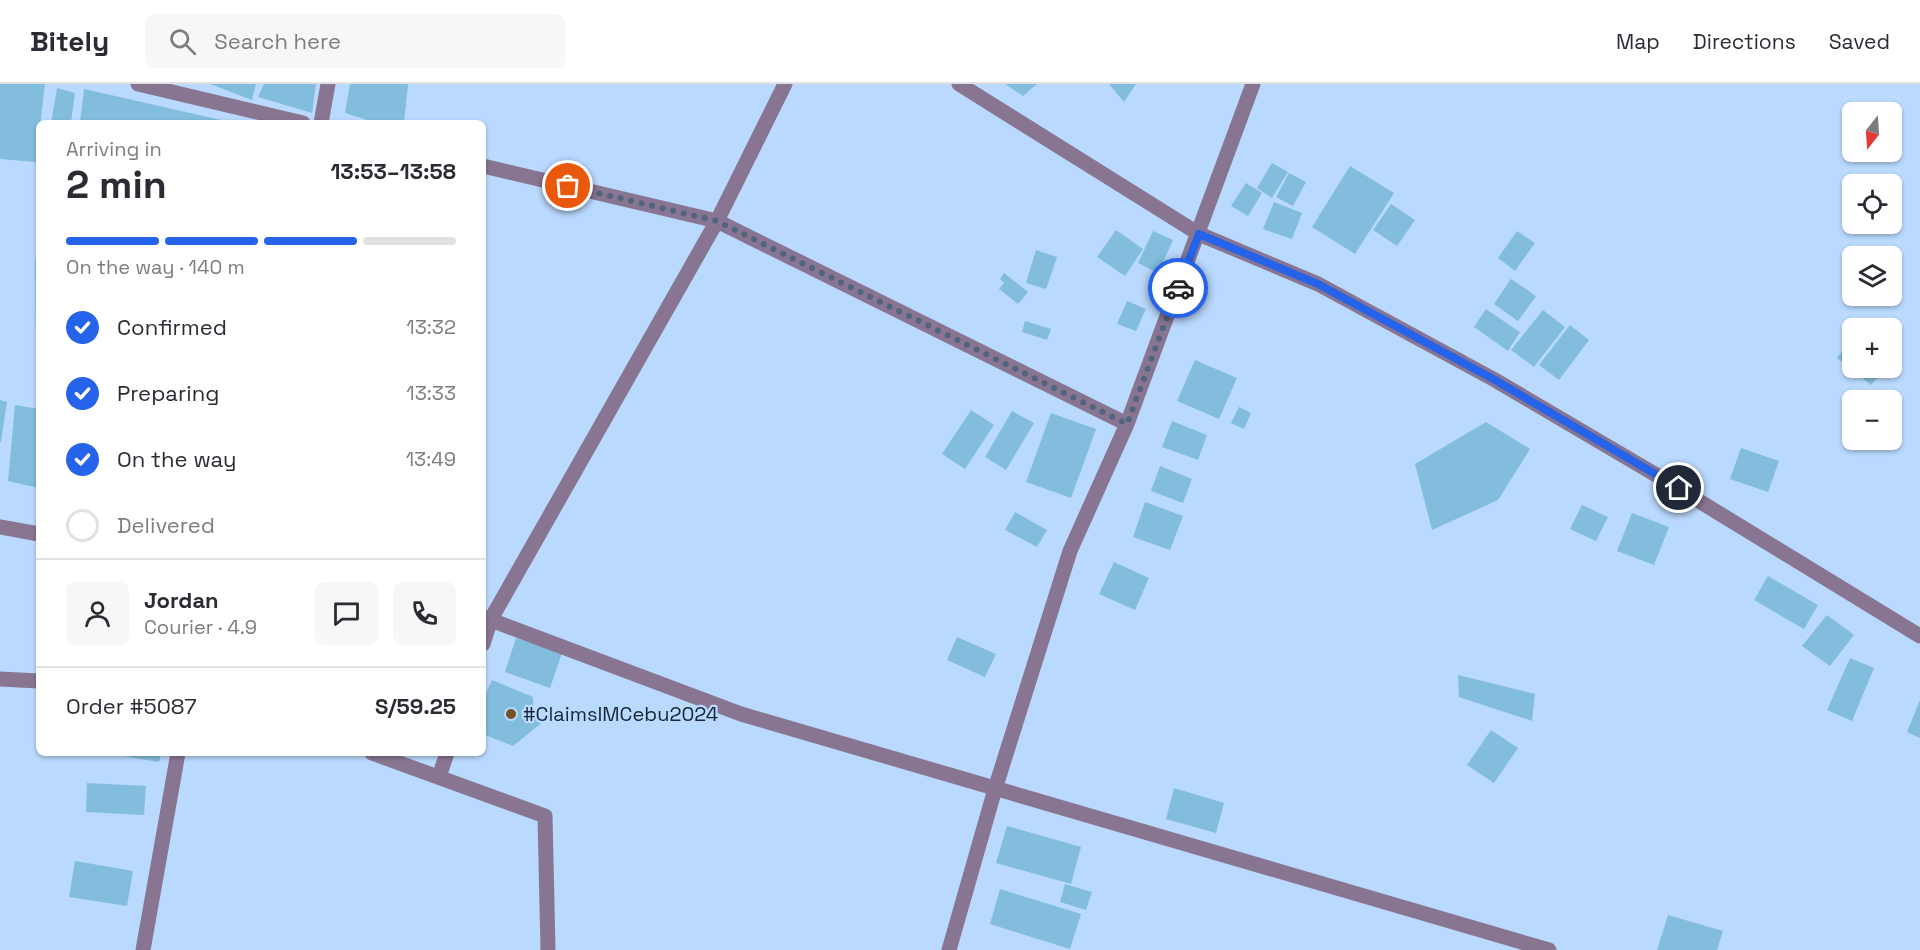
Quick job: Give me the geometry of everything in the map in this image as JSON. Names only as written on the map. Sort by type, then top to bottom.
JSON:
[{"type":"street","points":[[138,84],[290,120]]},
{"type":"street","points":[[322,120],[328,84]]},
{"type":"street","points":[[785,84],[717,221],[487,618],[741,714],[1549,950]]},
{"type":"street","points":[[959,84],[1199,234],[1318,284],[1495,380],[1659,476],[1920,636]]},
{"type":"street","points":[[949,950],[995,789],[1070,551],[1127,424],[1253,84]]},
{"type":"street","points":[[486,167],[717,221],[1127,424]]},
{"type":"street","points":[[0,526],[36,533]]},
{"type":"street","points":[[0,679],[36,681]]},
{"type":"street","points":[[143,950],[177,756]]},
{"type":"street","points":[[380,756],[545,816],[548,950]]},
{"type":"street","points":[[439,777],[446,756]]},
{"type":"building","points":[[0,84],[45,84],[41,120],[36,120],[36,162],[0,159]]},
{"type":"building","points":[[210,84],[256,84],[252,100]]},
{"type":"building","points":[[264,84],[316,84],[312,113],[258,97]]},
{"type":"building","points":[[350,84],[408,84],[404,120],[367,120],[345,113]]},
{"type":"building","points":[[1005,84],[1037,84],[1023,96]]},
{"type":"building","points":[[1109,84],[1136,84],[1124,102]]},
{"type":"building","points":[[57,88],[75,93],[71,120],[52,120]]},
{"type":"building","points":[[84,89],[221,120],[80,120]]},
{"type":"building","points":[[1272,163],[1288,172],[1272,198],[1257,188]]},
{"type":"building","points":[[1350,166],[1394,193],[1355,254],[1312,227]]},
{"type":"building","points":[[1289,173],[1306,182],[1293,206],[1276,197]]},
{"type":"building","points":[[1246,183],[1262,193],[1248,216],[1231,206]]},
{"type":"building","points":[[1274,202],[1302,213],[1292,239],[1263,229]]},
{"type":"building","points":[[1391,204],[1415,220],[1397,246],[1373,230]]},
{"type":"building","points":[[1116,230],[1143,249],[1125,276],[1097,257]]},
{"type":"building","points":[[1153,231],[1173,240],[1158,273],[1138,263]]},
{"type":"building","points":[[1517,231],[1535,243],[1515,271],[1498,258]]},
{"type":"building","points":[[1036,250],[1057,257],[1046,289],[1026,283]]},
{"type":"building","points":[[35,259],[36,259],[36,333]]},
{"type":"building","points":[[1004,273],[1028,292],[1018,304],[999,289],[1004,283],[1000,279]]},
{"type":"building","points":[[1511,279],[1536,296],[1518,321],[1494,304]]},
{"type":"building","points":[[1127,301],[1146,309],[1136,331],[1117,324]]},
{"type":"building","points":[[1486,309],[1520,332],[1508,351],[1474,327]]},
{"type":"building","points":[[1543,310],[1565,327],[1534,367],[1511,350]]},
{"type":"building","points":[[1025,321],[1051,329],[1047,340],[1022,332]]},
{"type":"building","points":[[1570,325],[1589,340],[1559,380],[1539,365]]},
{"type":"building","points":[[1842,351],[1842,362],[1837,358]]},
{"type":"building","points":[[1195,360],[1237,378],[1219,419],[1177,401]]},
{"type":"building","points":[[1862,378],[1877,378],[1871,385]]},
{"type":"building","points":[[0,400],[7,402],[1,442],[0,442]]},
{"type":"building","points":[[15,405],[36,408],[36,487],[8,481]]},
{"type":"building","points":[[1239,407],[1251,413],[1244,429],[1231,423]]},
{"type":"building","points":[[971,410],[994,425],[965,469],[942,454]]},
{"type":"building","points":[[1012,411],[1034,423],[1006,470],[985,457]]},
{"type":"building","points":[[1051,413],[1096,429],[1071,498],[1026,482]]},
{"type":"building","points":[[1172,421],[1207,435],[1198,460],[1162,447]]},
{"type":"building","points":[[1486,422],[1530,449],[1498,500],[1432,530],[1415,464]]},
{"type":"building","points":[[1741,448],[1779,461],[1768,492],[1730,479]]},
{"type":"building","points":[[1160,466],[1192,479],[1183,503],[1151,491]]},
{"type":"building","points":[[1145,502],[1183,516],[1170,550],[1133,537]]},
{"type":"building","points":[[1582,505],[1608,517],[1596,541],[1570,529]]},
{"type":"building","points":[[1015,512],[1047,530],[1037,547],[1005,530]]},
{"type":"building","points":[[1632,513],[1669,527],[1654,565],[1617,551]]},
{"type":"building","points":[[1114,562],[1149,578],[1135,610],[1099,594]]},
{"type":"building","points":[[1768,576],[1818,605],[1804,629],[1754,600]]},
{"type":"building","points":[[1827,615],[1854,635],[1830,666],[1802,646]]},
{"type":"building","points":[[957,637],[996,654],[985,677],[947,660]]},
{"type":"building","points":[[516,638],[562,653],[550,688],[505,672]]},
{"type":"building","points":[[1850,658],[1874,668],[1852,721],[1827,710]]},
{"type":"building","points":[[1458,675],[1535,694],[1532,721],[1459,697]]},
{"type":"building","name":"#ClaimsIMCebu2024","points":[[492,680],[533,697],[533,708],[544,721],[513,746],[486,735],[486,693]]},
{"type":"building","points":[[1920,700],[1920,738],[1907,732]]},
{"type":"building","points":[[1491,730],[1518,748],[1494,783],[1467,765]]},
{"type":"building","points":[[124,756],[160,756],[159,762]]},
{"type":"building","points":[[87,783],[146,786],[144,815],[86,812]]},
{"type":"building","points":[[1174,788],[1224,803],[1216,833],[1166,819]]},
{"type":"building","points":[[1007,826],[1081,847],[1071,884],[996,863]]},
{"type":"building","points":[[75,861],[133,871],[127,906],[69,897]]},
{"type":"building","points":[[1065,884],[1092,892],[1086,910],[1060,902]]},
{"type":"building","points":[[1000,889],[1081,914],[1070,949],[990,924]]},
{"type":"building","points":[[1668,915],[1723,931],[1717,950],[1657,950]]},
{"type":"way so far","points":[[568,186],[717,221],[1127,424],[1178,288]]},
{"type":"place","name":"#ClaimsIMCebu2024","points":[[511,714]]},
{"type":"route","points":[[1178,288],[1199,234],[1318,284],[1495,380],[1679,488]]}]
